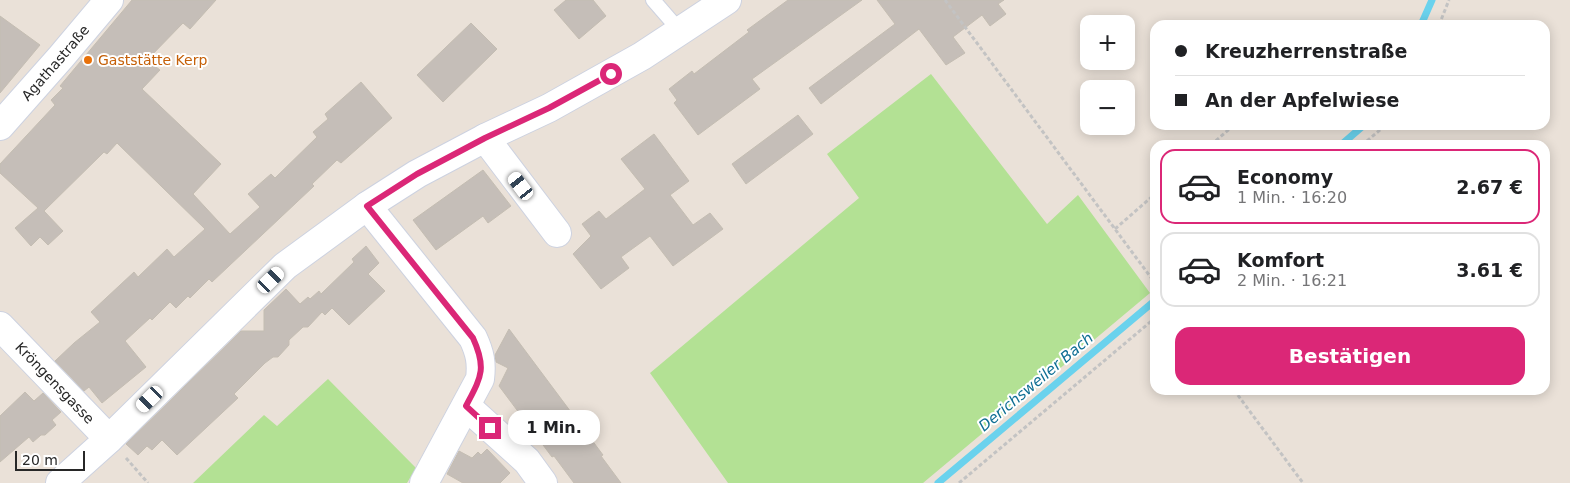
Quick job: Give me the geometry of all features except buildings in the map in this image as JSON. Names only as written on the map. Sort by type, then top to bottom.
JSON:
[{"type":"street","name":"Agathastraße","points":[[0,126],[109,0]]},
{"type":"street","points":[[60,483],[109,439],[285,266],[367,206],[417,174],[485,138],[558,103],[642,56],[727,0]]},
{"type":"street","points":[[485,138],[557,233]]},
{"type":"street","points":[[367,206],[473,338],[482,364],[480,379],[424,483]]},
{"type":"street","name":"Kröngensgasse","points":[[0,326],[109,439]]},
{"type":"street","points":[[466,406],[527,461],[544,483]]},
{"type":"lane","points":[[653,0],[680,31]]},
{"type":"path","points":[[946,0],[1150,276]]},
{"type":"path","points":[[1441,20],[1449,0]]},
{"type":"path","points":[[1217,140],[1228,130]]},
{"type":"path","points":[[1368,140],[1380,130]]},
{"type":"path","points":[[1115,229],[1150,198]]},
{"type":"path","points":[[959,483],[1150,322]]},
{"type":"path","points":[[1238,395],[1303,483]]},
{"type":"path","points":[[109,439],[148,483]]},
{"type":"green space","points":[[931,74],[1047,224],[1078,195],[1150,293],[923,483],[728,483],[650,373],[859,198],[827,154]]},
{"type":"green space","points":[[328,379],[416,468],[407,483],[193,483],[264,415],[277,426]]},
{"type":"waterway","name":"Derichsweiler Bach","points":[[1423,20],[1432,0]]},
{"type":"waterway","name":"Derichsweiler Bach","points":[[1347,140],[1358,130]]},
{"type":"waterway","name":"Derichsweiler Bach","points":[[938,483],[1150,305]]},
{"type":"place","name":"Gaststätte Kerp","points":[[88,60]]},
{"type":"route","points":[[490,428],[466,406],[480,379],[482,364],[473,338],[367,206],[417,174],[485,138],[549,108],[611,74]]}]
